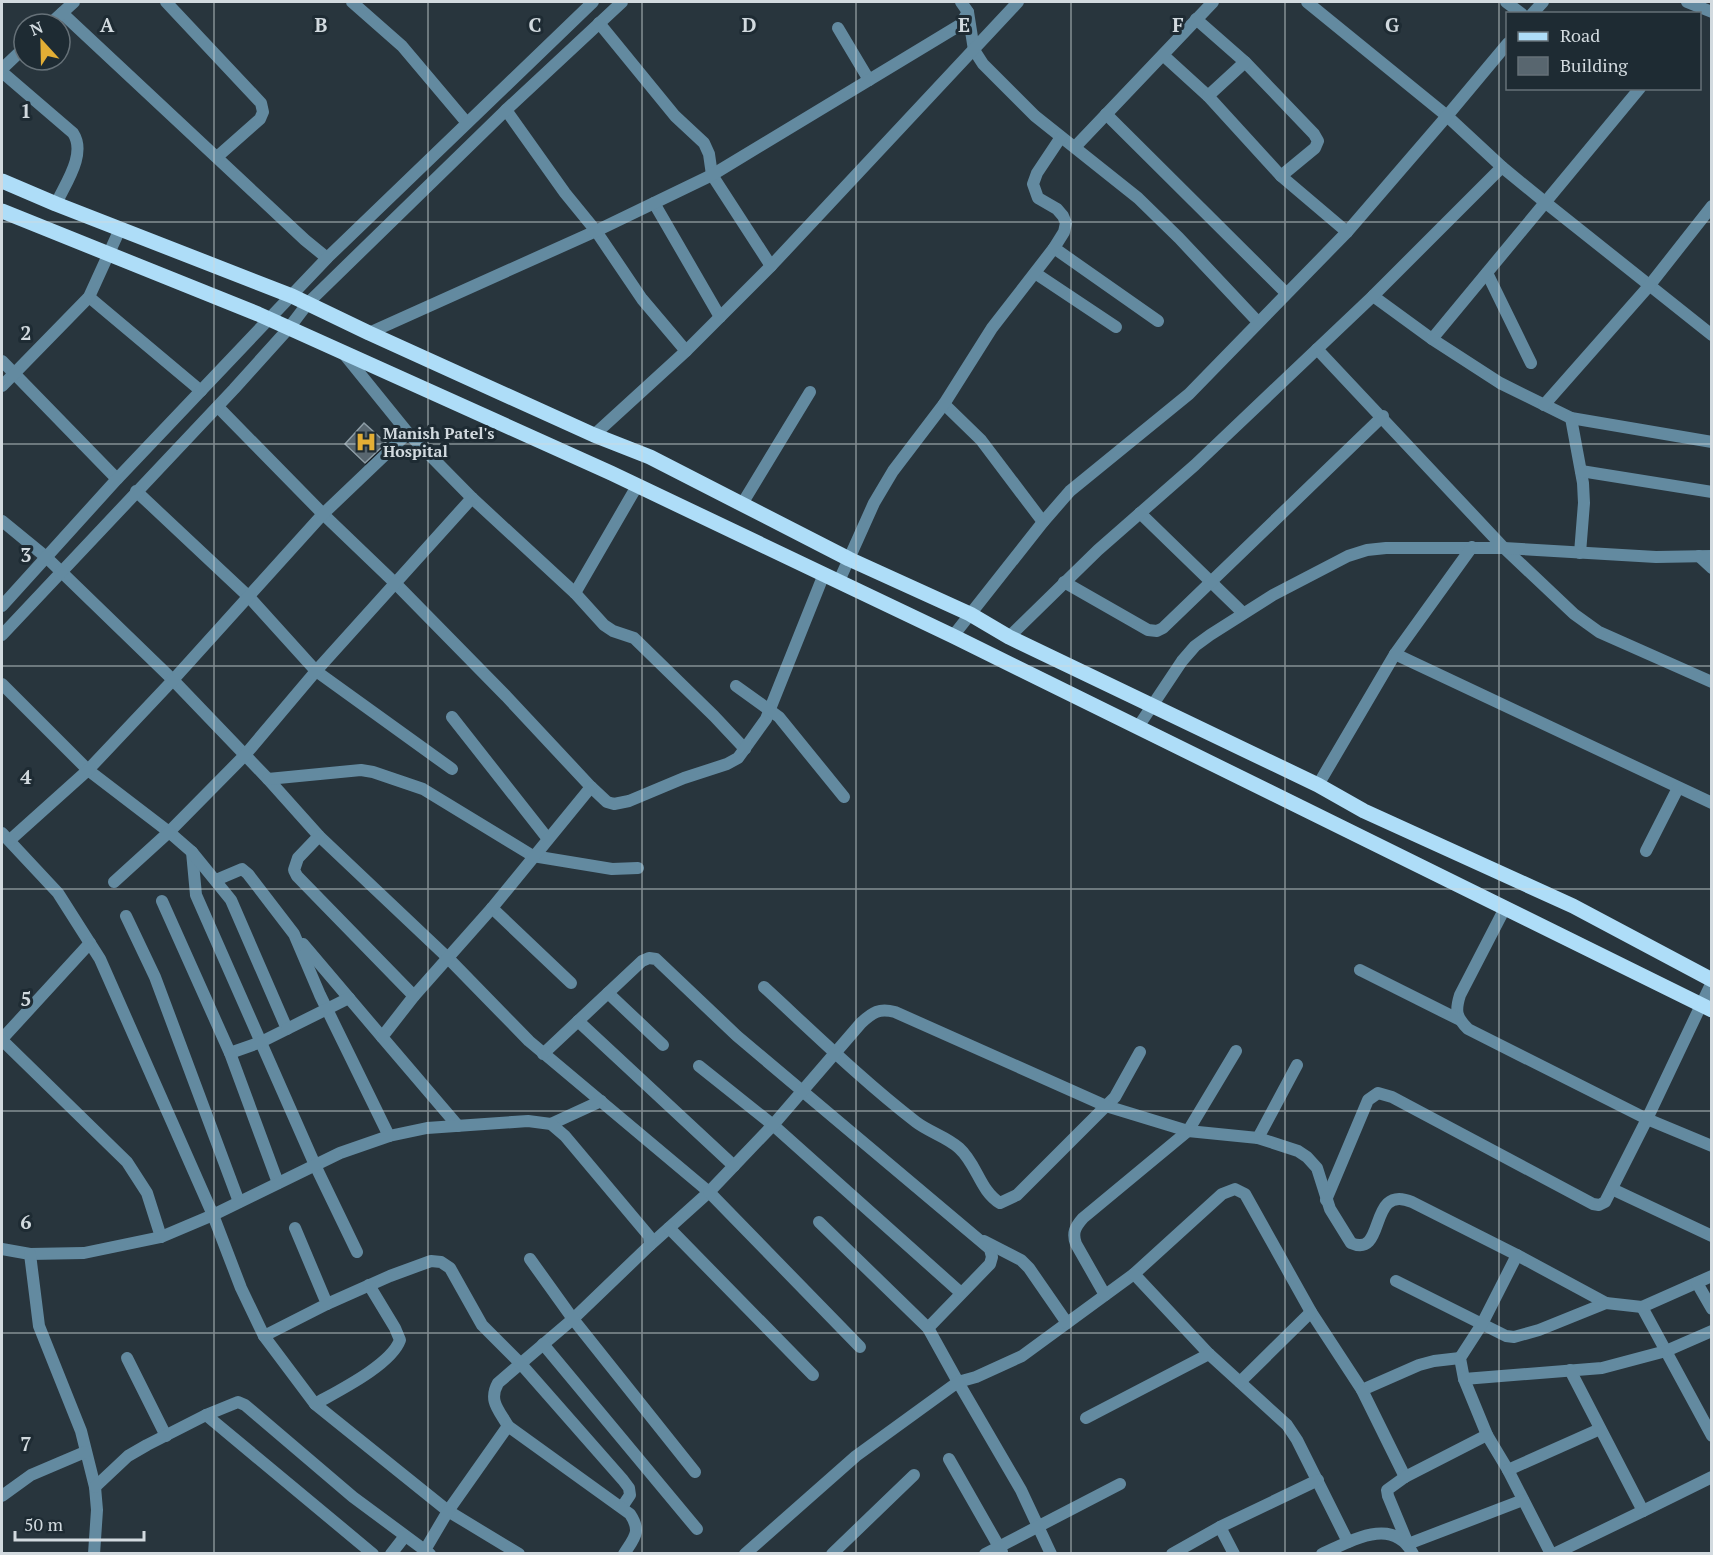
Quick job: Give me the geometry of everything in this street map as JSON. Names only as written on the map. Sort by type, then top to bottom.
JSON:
[{"type":"main road","points":[[2,181],[292,296],[594,435],[650,457],[849,559],[970,614],[1009,637],[1318,785],[1364,811],[1573,906],[1712,981]]},
{"type":"main road","points":[[2,211],[269,319],[637,486],[953,636],[1706,1007]]},
{"type":"street","points":[[166,2],[261,103],[263,112],[260,119],[217,157]]},
{"type":"street","points":[[354,2],[402,46],[467,123]]},
{"type":"street","points":[[2,606],[117,479],[327,258],[593,2]]},
{"type":"street","points":[[2,635],[218,406],[289,328],[308,303],[506,110],[622,2]]},
{"type":"street","points":[[594,435],[686,351],[771,266],[1018,2]]},
{"type":"street","points":[[1076,147],[1213,2]]},
{"type":"street","points":[[1307,2],[1447,116],[1502,167],[1712,335]]},
{"type":"street","points":[[1506,2],[1519,12]]},
{"type":"street","points":[[1688,2],[1705,12]]},
{"type":"street","points":[[965,7],[974,50],[990,71],[1035,116],[1146,206],[1258,322]]},
{"type":"street","points":[[369,333],[596,231],[712,175],[960,25],[965,7]]},
{"type":"street","points":[[1196,19],[1245,62],[1314,134],[1318,141],[1308,156],[1281,176]]},
{"type":"street","points":[[72,22],[327,258]]},
{"type":"street","points":[[599,23],[675,116],[704,144],[709,154],[712,175],[771,266]]},
{"type":"street","points":[[838,28],[869,80]]},
{"type":"street","points":[[953,636],[1070,491],[1189,394],[1347,232],[1506,45]]},
{"type":"street","points":[[1163,55],[1208,96],[1281,176],[1347,232]]},
{"type":"street","points":[[1208,96],[1245,62]]},
{"type":"street","points":[[2,71],[77,139],[77,158],[56,204]]},
{"type":"street","points":[[1432,339],[1638,90]]},
{"type":"street","points":[[506,110],[565,193],[596,231],[642,299],[686,351]]},
{"type":"street","points":[[1106,114],[1286,293]]},
{"type":"street","points":[[839,581],[883,487],[944,404],[992,328],[1064,232],[1066,223],[1063,216],[1057,209],[1038,198],[1033,184],[1037,173],[1061,137]]},
{"type":"street","points":[[1009,637],[1064,582],[1195,465],[1373,296],[1502,167]]},
{"type":"street","points":[[654,203],[720,317]]},
{"type":"street","points":[[1544,405],[1649,286],[1712,206]]},
{"type":"street","points":[[2,386],[89,297],[120,229]]},
{"type":"street","points":[[1054,248],[1158,321]]},
{"type":"street","points":[[1035,273],[1116,327]]},
{"type":"street","points":[[1487,273],[1531,363]]},
{"type":"street","points":[[1373,296],[1432,339],[1500,383],[1571,418],[1712,442]]},
{"type":"street","points":[[89,297],[201,391]]},
{"type":"street","points":[[1317,349],[1383,416],[1504,548],[1574,614],[1592,627],[1712,682]]},
{"type":"street","points":[[343,353],[408,434],[472,498],[575,593],[604,625],[613,631],[634,638],[745,749]]},
{"type":"street","points":[[2,361],[117,479]]},
{"type":"street","points":[[742,504],[810,392]]},
{"type":"street","points":[[944,404],[981,440],[1043,522]]},
{"type":"street","points":[[218,406],[322,514],[396,584],[608,802],[622,803],[738,758],[766,719],[824,574]]},
{"type":"street","points":[[1064,582],[1142,627],[1156,631],[1164,628],[1383,416]]},
{"type":"street","points":[[1571,418],[1581,471],[1584,503],[1580,554]]},
{"type":"street","points":[[408,434],[322,514],[174,680],[88,770],[6,837],[58,893],[100,960],[213,1215],[241,1288],[264,1336],[315,1404],[448,1511],[519,1554]]},
{"type":"street","points":[[1581,471],[1712,492]]},
{"type":"street","points":[[575,593],[637,486]]},
{"type":"street","points":[[136,491],[249,597],[316,671],[452,769]]},
{"type":"street","points":[[114,882],[169,832],[245,755],[316,671],[472,498]]},
{"type":"street","points":[[1140,513],[1243,613]]},
{"type":"street","points":[[2,521],[46,557],[174,680],[320,836],[448,958],[543,1053],[709,1192],[860,1347]]},
{"type":"street","points":[[1318,785],[1395,654],[1472,548]]},
{"type":"street","points":[[1138,727],[1182,661],[1195,646],[1243,613],[1339,561],[1366,550],[1504,548],[1580,554],[1705,556],[1712,568]]},
{"type":"street","points":[[1395,654],[1712,803]]},
{"type":"street","points":[[2,684],[88,770],[169,832],[192,852],[216,880],[231,900],[286,1029]]},
{"type":"street","points":[[736,686],[779,717],[844,798]]},
{"type":"street","points":[[452,717],[548,839]]},
{"type":"street","points":[[268,779],[361,770],[373,772],[423,789],[533,856],[612,868],[638,868]]},
{"type":"street","points":[[382,1037],[591,787]]},
{"type":"street","points":[[1646,851],[1678,788]]},
{"type":"street","points":[[320,836],[298,858],[294,870],[297,876],[414,996]]},
{"type":"street","points":[[192,852],[196,895],[315,1165],[357,1252]]},
{"type":"street","points":[[216,880],[242,869],[248,874],[294,934],[458,1126]]},
{"type":"street","points":[[162,901],[230,1053],[278,1183]]},
{"type":"street","points":[[492,908],[571,983]]},
{"type":"street","points":[[1458,1019],[1455,1009],[1460,995],[1505,908]]},
{"type":"street","points":[[126,916],[155,977],[239,1202]]},
{"type":"street","points":[[294,934],[327,1010],[389,1136]]},
{"type":"street","points":[[90,943],[2,1040],[127,1162],[147,1193],[161,1237]]},
{"type":"street","points":[[543,1053],[642,961],[648,958],[656,959],[737,1036],[990,1249],[992,1257],[990,1264],[928,1328]]},
{"type":"street","points":[[1360,970],[1458,1019],[1468,1029],[1647,1119],[1712,1146]]},
{"type":"street","points":[[1326,1200],[1368,1100],[1378,1093],[1392,1097],[1593,1204],[1599,1205],[1605,1202],[1706,1007],[1712,981]]},
{"type":"street","points":[[764,987],[836,1054],[918,1124],[962,1150],[988,1193],[1000,1203],[1017,1195],[1106,1106],[1123,1085],[1140,1052]]},
{"type":"street","points":[[608,993],[663,1045]]},
{"type":"street","points":[[230,1053],[261,1042],[349,998]]},
{"type":"street","points":[[624,1554],[637,1534],[636,1523],[622,1507],[508,1426],[493,1400],[494,1391],[498,1383],[573,1319],[709,1192],[773,1125],[861,1023],[871,1014],[882,1009],[895,1012],[1106,1106],[1188,1131],[1258,1138],[1282,1145],[1307,1157],[1317,1168],[1326,1200],[1346,1235],[1352,1243],[1357,1245],[1369,1242],[1385,1206],[1390,1199],[1396,1198],[1412,1202],[1518,1255],[1606,1303],[1642,1307],[1712,1276]]},
{"type":"street","points":[[578,1021],[734,1166]]},
{"type":"street","points":[[1105,1295],[1076,1244],[1073,1236],[1075,1227],[1188,1131],[1236,1051]]},
{"type":"street","points":[[1258,1138],[1297,1065]]},
{"type":"street","points":[[699,1066],[773,1125],[961,1293]]},
{"type":"street","points":[[2,1249],[30,1254],[84,1253],[161,1237],[213,1215],[340,1153],[389,1136],[427,1128],[528,1121],[551,1124],[601,1101]]},
{"type":"street","points":[[551,1124],[565,1136],[649,1236],[650,1245]]},
{"type":"street","points":[[745,1554],[856,1456],[958,1382],[976,1377],[1022,1356],[1134,1274],[1222,1194],[1235,1189],[1245,1194],[1311,1312],[1362,1390],[1405,1477]]},
{"type":"street","points":[[1612,1189],[1712,1236]]},
{"type":"street","points":[[819,1222],[928,1328],[1021,1491],[1051,1554]]},
{"type":"street","points":[[295,1228],[327,1304]]},
{"type":"street","points":[[669,1228],[813,1375]]},
{"type":"street","points":[[978,1238],[1021,1260],[1067,1323]]},
{"type":"street","points":[[30,1254],[39,1326],[81,1431],[95,1487],[97,1510],[94,1554]]},
{"type":"street","points":[[1518,1255],[1482,1324],[1460,1358],[1464,1379],[1487,1435],[1553,1554],[1712,1477]]},
{"type":"street","points":[[530,1259],[573,1319],[695,1472]]},
{"type":"street","points":[[264,1336],[369,1285],[431,1261],[441,1262],[450,1268],[482,1325],[521,1364],[624,1480],[629,1488],[630,1496],[622,1507]]},
{"type":"street","points":[[1134,1274],[1209,1354],[1287,1425],[1297,1440],[1348,1542]]},
{"type":"street","points":[[1396,1281],[1506,1336],[1539,1330],[1606,1303]]},
{"type":"street","points":[[1697,1283],[1712,1309]]},
{"type":"street","points":[[315,1404],[359,1379],[396,1350],[400,1340],[369,1285]]},
{"type":"street","points":[[1642,1307],[1712,1436]]},
{"type":"street","points":[[1240,1382],[1311,1312]]},
{"type":"street","points":[[1464,1379],[1602,1368],[1666,1351],[1712,1331]]},
{"type":"street","points":[[543,1344],[697,1529]]},
{"type":"street","points":[[1086,1418],[1209,1354]]},
{"type":"street","points":[[127,1358],[166,1436]]},
{"type":"street","points":[[1362,1390],[1419,1365],[1460,1358]]},
{"type":"street","points":[[1570,1370],[1643,1511]]},
{"type":"street","points":[[95,1487],[128,1456],[207,1415],[238,1402],[245,1405],[353,1497],[428,1552],[448,1511],[508,1426]]},
{"type":"street","points":[[207,1415],[373,1554]]},
{"type":"street","points":[[1508,1470],[1600,1429]]},
{"type":"street","points":[[1410,1549],[1387,1490],[1405,1477],[1487,1435]]},
{"type":"street","points":[[2,1496],[31,1474],[85,1452]]},
{"type":"street","points":[[949,1459],[1001,1550]]},
{"type":"street","points":[[832,1554],[914,1476]]},
{"type":"street","points":[[1172,1554],[1220,1527],[1317,1480]]},
{"type":"street","points":[[985,1554],[1001,1550],[1037,1526],[1120,1484]]},
{"type":"street","points":[[1410,1549],[1522,1500]]},
{"type":"street","points":[[1220,1527],[1234,1554]]},
{"type":"street","points":[[1322,1554],[1348,1542],[1384,1532],[1395,1536],[1410,1549]]},
{"type":"street","points":[[391,1554],[405,1536]]},
{"type":"building","points":[[364,423],[386,443],[365,463],[345,444]]},
{"type":"place","name":"Manish Patel's Hospital","points":[[366,442]]}]
